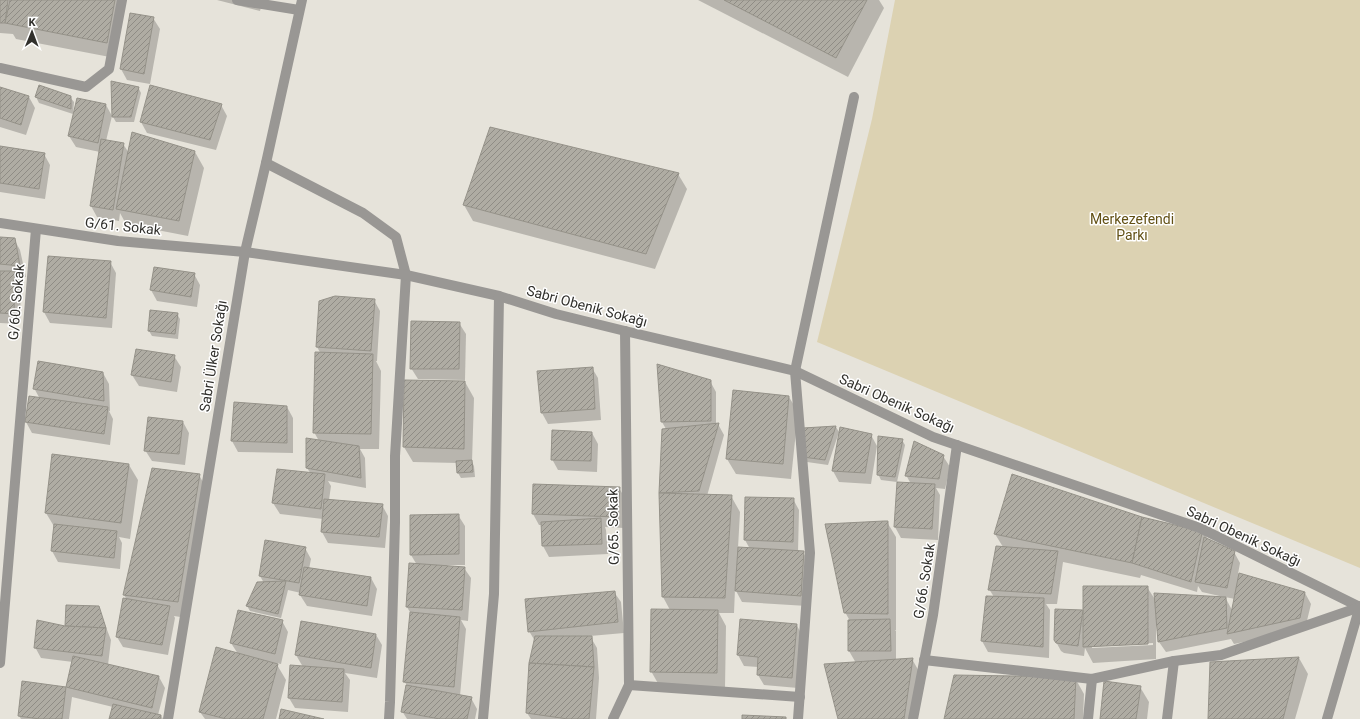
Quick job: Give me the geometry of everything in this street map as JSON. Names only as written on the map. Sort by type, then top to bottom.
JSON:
[{"type":"street","points":[[0,68],[86,88],[109,68],[122,0]]},
{"type":"street","points":[[237,0],[299,10]]},
{"type":"street","name":"Sabri Ülker Sokağı","points":[[168,719],[244,252],[266,163],[302,0]]},
{"type":"street","points":[[798,719],[810,553],[795,371],[854,97]]},
{"type":"street","points":[[266,163],[363,213],[396,237],[406,274],[395,456],[395,522],[389,719]]},
{"type":"street","name":"G/61. Sokak","points":[[0,223],[118,241],[244,252],[406,274]]},
{"type":"street","name":"G/60. Sokak","points":[[0,663],[36,229]]},
{"type":"street","name":"Sabri Obenik Sokağı","points":[[406,274],[499,296],[556,314],[795,371],[933,437],[1200,528],[1360,607]]},
{"type":"street","points":[[483,719],[494,594],[499,296]]},
{"type":"street","name":"G/65. Sokak","points":[[613,719],[629,685],[626,331]]},
{"type":"street","name":"G/66. Sokak","points":[[913,719],[933,615],[957,445]]},
{"type":"street","points":[[924,660],[1092,679],[1174,661],[1220,655],[1360,607]]},
{"type":"street","points":[[1327,719],[1360,607]]},
{"type":"street","points":[[1167,719],[1174,661]]},
{"type":"street","points":[[1088,719],[1092,679]]},
{"type":"street","points":[[629,685],[800,697]]},
{"type":"green space","name":"Merkezefendi Parkı","points":[[895,0],[1360,0],[1360,568],[817,342],[872,119]]},
{"type":"building","points":[[0,0],[8,0],[5,23],[0,23]]},
{"type":"building","points":[[10,0],[115,0],[107,43],[5,23]]},
{"type":"building","points":[[724,0],[867,0],[836,58]]},
{"type":"building","points":[[130,13],[154,17],[144,74],[120,69]]},
{"type":"building","points":[[111,81],[139,87],[131,117],[112,117]]},
{"type":"building","points":[[39,85],[71,96],[71,109],[35,97]]},
{"type":"building","points":[[150,85],[222,104],[210,140],[140,122]]},
{"type":"building","points":[[0,87],[29,96],[21,125],[0,118]]},
{"type":"building","points":[[77,98],[106,104],[98,143],[68,136]]},
{"type":"building","points":[[490,127],[679,173],[646,254],[463,205]]},
{"type":"building","points":[[132,132],[195,151],[179,221],[116,209]]},
{"type":"building","points":[[101,139],[124,143],[113,210],[90,206]]},
{"type":"building","points":[[0,146],[45,153],[39,189],[0,183]]},
{"type":"building","points":[[0,237],[15,238],[20,266],[0,264]]},
{"type":"building","points":[[48,256],[111,261],[106,318],[43,312]]},
{"type":"building","points":[[154,267],[195,273],[191,297],[150,290]]},
{"type":"building","points":[[0,271],[15,271],[14,314],[0,313]]},
{"type":"building","points":[[335,296],[375,299],[371,351],[316,347],[319,301]]},
{"type":"building","points":[[150,310],[178,313],[175,334],[148,331]]},
{"type":"building","points":[[411,321],[460,322],[459,369],[410,369]]},
{"type":"building","points":[[136,349],[175,355],[171,382],[131,375]]},
{"type":"building","points":[[315,352],[373,354],[371,434],[313,433]]},
{"type":"building","points":[[38,361],[103,372],[104,401],[33,389]]},
{"type":"building","points":[[657,364],[711,380],[711,421],[661,422]]},
{"type":"building","points":[[593,367],[595,409],[541,413],[537,371]]},
{"type":"building","points":[[404,380],[465,381],[464,449],[403,447]]},
{"type":"building","points":[[733,390],[789,396],[783,464],[726,459]]},
{"type":"building","points":[[29,396],[108,407],[104,434],[25,422]]},
{"type":"building","points":[[234,402],[287,406],[287,443],[231,441]]},
{"type":"building","points":[[148,417],[183,421],[179,454],[144,451]]},
{"type":"building","points":[[719,423],[699,491],[659,493],[662,429]]},
{"type":"building","points":[[836,426],[825,460],[803,457],[803,428]]},
{"type":"building","points":[[840,427],[872,434],[865,473],[832,471]]},
{"type":"building","points":[[552,430],[592,432],[591,461],[551,460]]},
{"type":"building","points":[[878,436],[903,439],[895,477],[877,475]]},
{"type":"building","points":[[306,438],[359,446],[361,478],[306,468]]},
{"type":"building","points":[[914,441],[944,455],[939,479],[905,476]]},
{"type":"building","points":[[52,454],[129,464],[121,523],[45,513]]},
{"type":"building","points":[[472,460],[473,472],[457,473],[456,461]]},
{"type":"building","points":[[152,468],[200,474],[178,602],[123,595]]},
{"type":"building","points":[[277,469],[325,474],[321,509],[272,503]]},
{"type":"building","points":[[1012,474],[1142,517],[1132,563],[994,534]]},
{"type":"building","points":[[897,482],[935,484],[932,529],[894,527]]},
{"type":"building","points":[[533,484],[620,487],[618,517],[532,514]]},
{"type":"building","points":[[659,493],[732,495],[725,598],[662,597]]},
{"type":"building","points":[[745,497],[794,498],[793,542],[744,540]]},
{"type":"building","points":[[324,499],[383,504],[379,537],[321,532]]},
{"type":"building","points":[[459,514],[459,554],[410,555],[410,515]]},
{"type":"building","points":[[1142,517],[1200,531],[1203,529],[1191,582],[1132,563]]},
{"type":"building","points":[[601,518],[602,544],[542,546],[541,522]]},
{"type":"building","points":[[888,521],[888,614],[844,613],[825,524]]},
{"type":"building","points":[[54,524],[117,531],[114,558],[51,551]]},
{"type":"building","points":[[1204,537],[1235,551],[1227,588],[1195,582]]},
{"type":"building","points":[[265,540],[306,547],[299,583],[259,576]]},
{"type":"building","points":[[996,546],[1058,551],[1051,594],[988,590]]},
{"type":"building","points":[[738,547],[804,551],[801,596],[735,591]]},
{"type":"building","points":[[409,563],[465,567],[462,610],[406,607]]},
{"type":"building","points":[[304,567],[371,577],[367,606],[299,595]]},
{"type":"building","points":[[1239,573],[1305,592],[1300,618],[1227,634]]},
{"type":"building","points":[[286,581],[278,614],[246,606],[257,582]]},
{"type":"building","points":[[1083,586],[1148,586],[1148,644],[1083,647]]},
{"type":"building","points":[[615,591],[618,622],[528,632],[525,599]]},
{"type":"building","points":[[1154,593],[1226,597],[1227,628],[1158,642]]},
{"type":"building","points":[[986,596],[1044,598],[1043,647],[981,641]]},
{"type":"building","points":[[123,598],[170,606],[162,645],[116,637]]},
{"type":"building","points":[[66,605],[99,606],[106,628],[65,626]]},
{"type":"building","points":[[651,609],[718,610],[717,673],[650,672]]},
{"type":"building","points":[[1055,609],[1083,610],[1078,646],[1056,643],[1054,640]]},
{"type":"building","points":[[238,610],[283,620],[275,654],[230,643]]},
{"type":"building","points":[[410,612],[460,617],[454,687],[403,682]]},
{"type":"building","points":[[740,619],[797,624],[792,678],[757,675],[758,657],[737,655]]},
{"type":"building","points":[[890,619],[891,651],[848,651],[848,620]]},
{"type":"building","points":[[37,620],[65,626],[106,628],[102,656],[34,648]]},
{"type":"building","points":[[301,621],[376,634],[371,668],[295,655]]},
{"type":"building","points":[[535,636],[592,636],[594,667],[529,663]]},
{"type":"building","points":[[216,647],[278,664],[263,719],[226,719],[199,712]]},
{"type":"building","points":[[73,656],[159,676],[152,708],[66,687]]},
{"type":"building","points":[[1299,657],[1283,719],[1208,719],[1210,662]]},
{"type":"building","points":[[913,658],[904,719],[838,719],[824,664]]},
{"type":"building","points":[[529,663],[594,667],[589,719],[568,719],[526,713]]},
{"type":"building","points":[[290,665],[344,669],[342,702],[288,698]]},
{"type":"building","points":[[954,675],[1076,677],[1074,719],[944,719]]},
{"type":"building","points":[[22,681],[66,687],[62,719],[40,719],[18,716]]},
{"type":"building","points":[[1104,681],[1141,686],[1136,719],[1100,719]]},
{"type":"building","points":[[406,685],[472,697],[467,719],[440,719],[401,712]]},
{"type":"building","points":[[113,704],[161,715],[160,719],[109,719]]},
{"type":"building","points":[[281,709],[324,719],[279,719]]},
{"type":"building","points":[[742,715],[786,717],[786,719],[742,719]]}]
